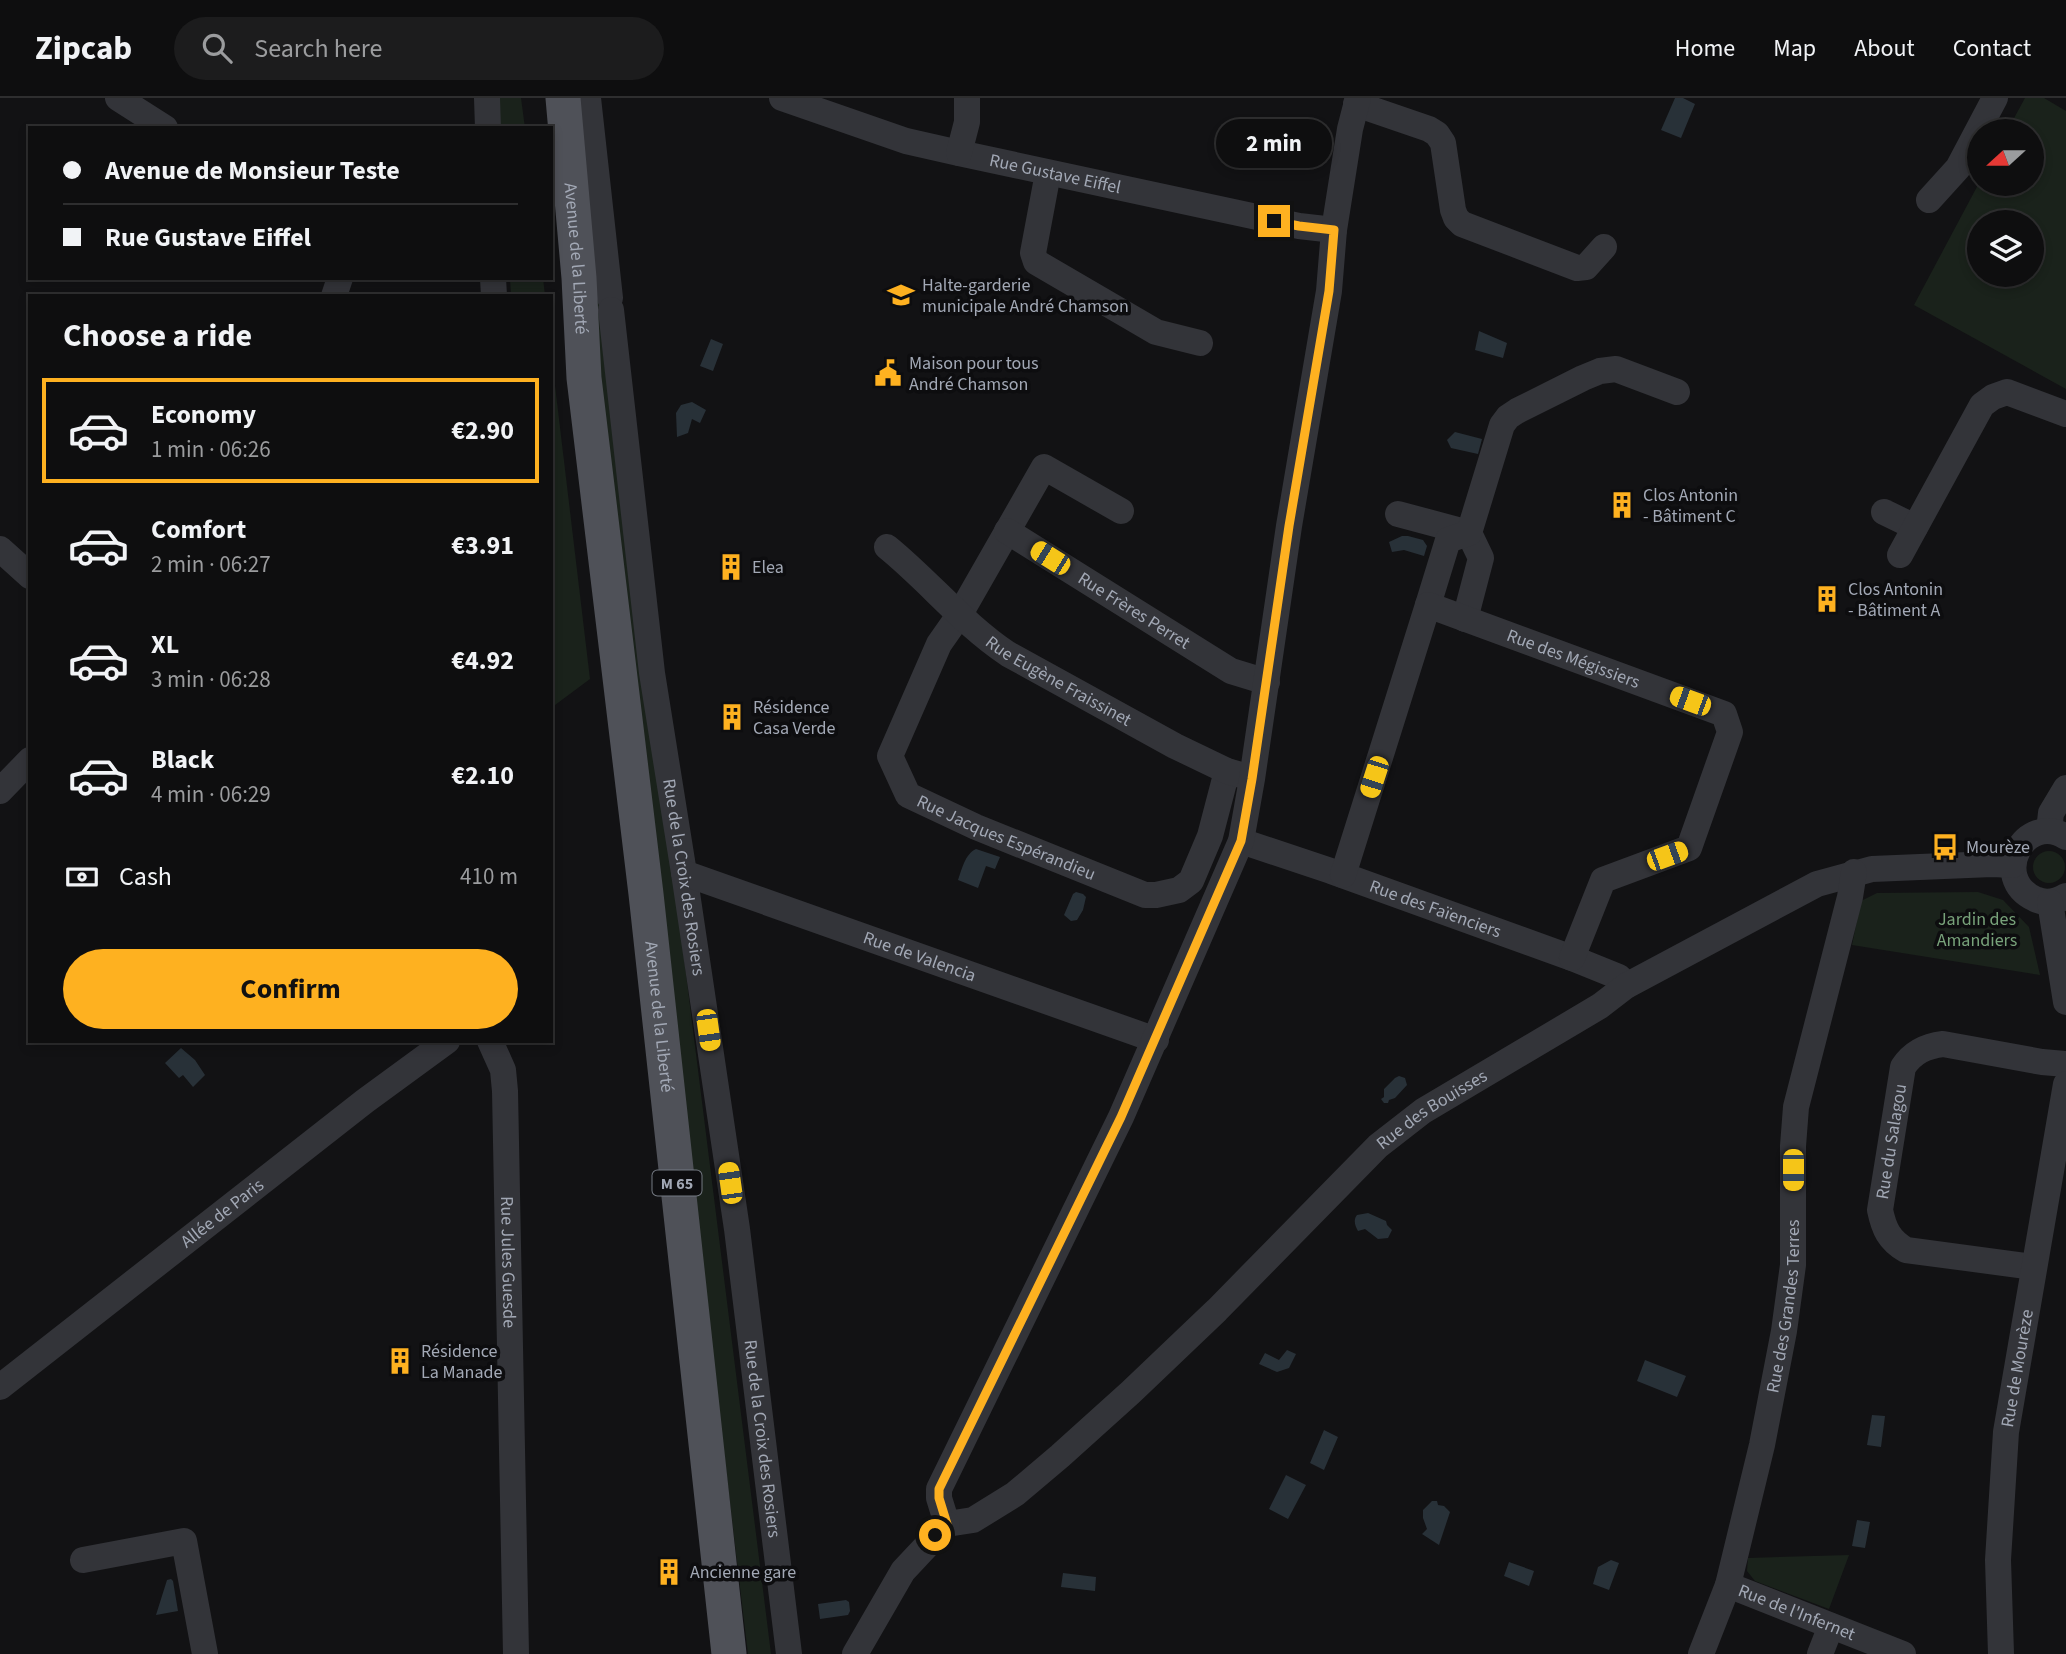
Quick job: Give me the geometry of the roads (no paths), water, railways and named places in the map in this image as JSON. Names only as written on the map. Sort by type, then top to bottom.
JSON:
[{"type":"main road","points":[[545,98],[548,126]]},
{"type":"main road","name":"Avenue de la Liberté","points":[[563,98],[579,278],[584,378],[648,908],[729,1654]]},
{"type":"main road","name":"Avenue de la Liberté","points":[[553,184],[562,273],[584,378]]},
{"type":"street","points":[[118,98],[162,126]]},
{"type":"street","points":[[487,98],[488,126]]},
{"type":"street","name":"Rue de la Croix des Rosiers","points":[[588,98],[652,673],[737,1229],[789,1654]]},
{"type":"street","name":"Rue Gustave Eiffel","points":[[782,98],[906,141],[1299,226],[1334,230]]},
{"type":"street","points":[[959,153],[967,122],[967,98]]},
{"type":"street","points":[[1929,200],[1958,168],[1995,98]]},
{"type":"street","points":[[855,1654],[896,1581],[947,1524],[939,1489],[1121,1117],[1241,841],[1289,526],[1329,291],[1334,230],[1357,101],[1437,134],[1443,143],[1453,210],[1462,224],[1577,268],[1586,267],[1604,247]]},
{"type":"street","points":[[1048,173],[1033,253],[1037,262],[1156,332],[1200,343]]},
{"type":"street","points":[[1465,618],[1481,558],[1469,533],[1502,425],[1508,417],[1600,371],[1616,369],[1677,392]]},
{"type":"street","points":[[1899,555],[1982,405],[2007,391],[2066,414]]},
{"type":"street","name":"Rue Jacques Espérandieu","points":[[1121,511],[1044,467],[960,614],[939,644],[890,757],[908,795],[976,827],[1145,895],[1179,890],[1191,881],[1210,836],[1227,771]]},
{"type":"street","points":[[1884,512],[1915,527]]},
{"type":"street","points":[[1398,514],[1469,533]]},
{"type":"street","name":"Rue Frères Perret","points":[[1006,531],[1231,671],[1267,682]]},
{"type":"street","points":[[1343,875],[1448,540],[1469,533]]},
{"type":"street","name":"Rue Eugène Fraissinet","points":[[887,547],[912,567],[986,639],[1008,654],[1175,746],[1227,771],[1252,779]]},
{"type":"street","points":[[0,549],[28,574]]},
{"type":"street","name":"Rue des Mégissiers","points":[[1428,605],[1724,714],[1730,732],[1689,848],[1603,880],[1572,958]]},
{"type":"street","points":[[0,791],[28,762]]},
{"type":"street","points":[[2066,788],[2051,813],[2057,834],[2038,833],[2028,837],[2020,845],[2013,865],[2017,884],[2023,891],[2040,901],[2058,899],[2066,1002]]},
{"type":"street","name":"Rue des Faïenciers","points":[[1241,841],[1572,958],[1619,977],[1626,986]]},
{"type":"street","name":"Rue des Bouisses","points":[[947,1524],[973,1520],[1015,1494],[1060,1456],[1217,1310],[1378,1146],[1423,1111],[1600,1006],[1626,986],[1817,884],[1872,869],[2013,865]]},
{"type":"street","name":"Rue des Grandes Terres","points":[[1701,1654],[1728,1585],[1762,1445],[1784,1331],[1793,1265],[1793,1146],[1796,1107],[1850,897],[1854,872]]},
{"type":"street","name":"Rue de Valencia","points":[[684,873],[1156,1040]]},
{"type":"street","name":"Allée de Paris","points":[[0,1387],[365,1101],[444,1043]]},
{"type":"street","name":"Rue Jules Guesde","points":[[491,1043],[503,1070],[505,1091],[516,1654]]},
{"type":"street","name":"Rue du Salagou","points":[[2034,1267],[1906,1250],[1893,1242],[1883,1227],[1880,1210],[1903,1067],[1909,1057],[1927,1046],[1943,1044],[2066,1064]]},
{"type":"street","name":"Rue de Mourèze","points":[[2001,1654],[1998,1560],[2006,1432],[2066,1084]]},
{"type":"street","points":[[83,1559],[184,1541],[205,1654]]},
{"type":"street","name":"Rue de l'Infernet","points":[[1728,1585],[1903,1654]]},
{"type":"street","points":[[1820,1654],[1831,1626]]},
{"type":"place","name":"Halte-garderie municipale André Chamson","points":[[901,295]]},
{"type":"place","name":"Maison pour tous André Chamson","points":[[888,373]]},
{"type":"place","name":"Clos Antonin - Bâtiment C","points":[[1622,505]]},
{"type":"place","name":"Elea","points":[[731,567]]},
{"type":"place","name":"Clos Antonin - Bâtiment A","points":[[1827,599]]},
{"type":"place","name":"Résidence Casa Verde","points":[[732,717]]},
{"type":"place","name":"Mourèze","points":[[1945,847]]},
{"type":"place","name":"Résidence La Manade","points":[[400,1361]]},
{"type":"place","name":"Ancienne gare","points":[[669,1572]]},
{"type":"park label","name":"Jardin des Amandiers","points":[[1977,929]]}]
